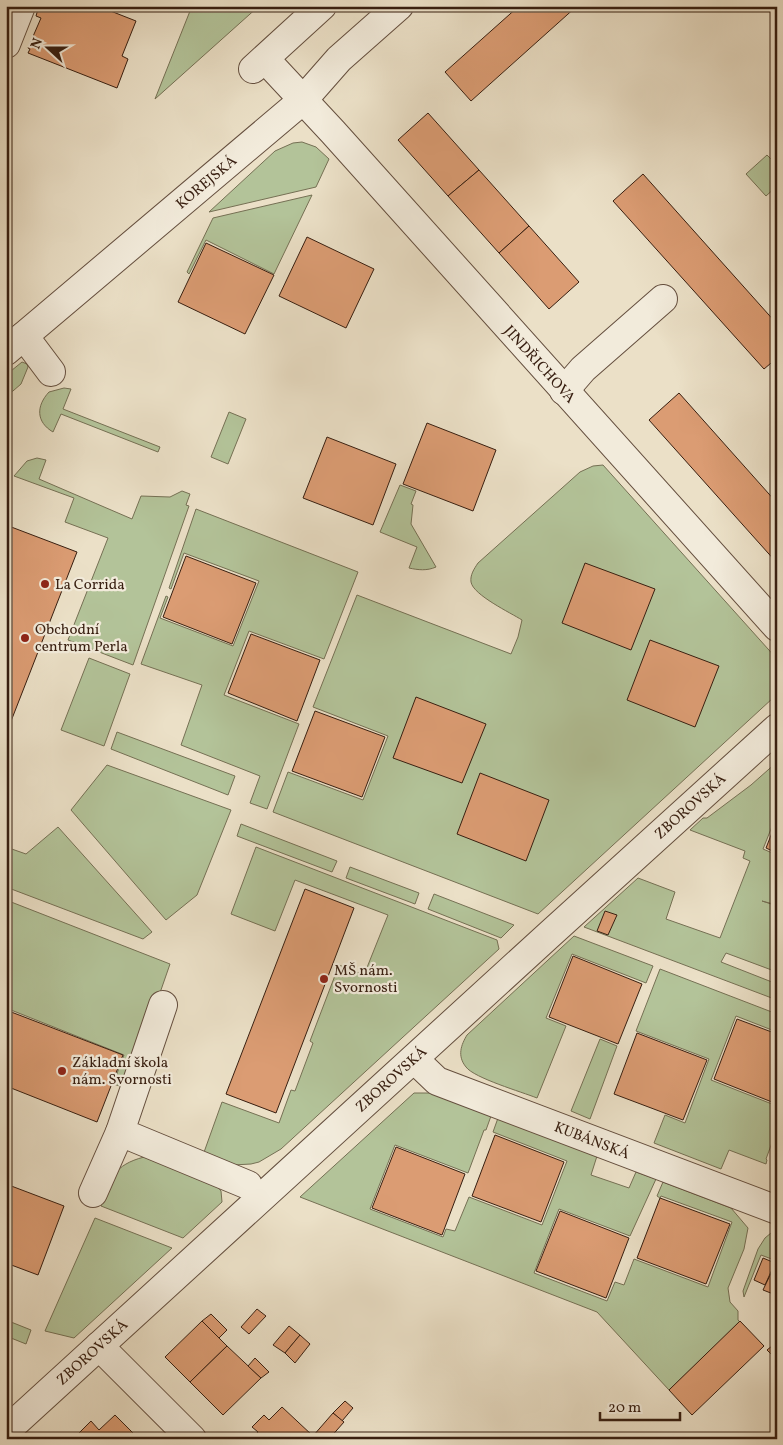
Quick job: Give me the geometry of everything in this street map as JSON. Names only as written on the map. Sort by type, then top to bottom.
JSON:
[{"type":"street","points":[[6,44],[21,6]]},
{"type":"street","name":"JINDŘICHOVA","points":[[322,6],[259,64],[303,100],[334,132],[777,627]]},
{"type":"street","name":"KOREJSKÁ","points":[[15,344],[303,100],[339,59],[399,6]]},
{"type":"street","points":[[564,391],[583,369],[663,299]]},
{"type":"street","points":[[15,344],[51,372]]},
{"type":"street","name":"ZBOROVSKÁ","points":[[6,1431],[777,728]]},
{"type":"street","points":[[93,1193],[120,1132],[163,1005]]},
{"type":"street","name":"KUBÁNSKÁ","points":[[414,1058],[437,1081],[777,1210]]},
{"type":"street","points":[[120,1132],[248,1185]]},
{"type":"street","points":[[99,1346],[192,1439]]},
{"type":"green space","points":[[192,6],[259,6],[155,99]]},
{"type":"green space","points":[[302,142],[316,147],[329,159],[316,187],[209,212],[275,151],[293,143]]},
{"type":"green space","points":[[767,155],[777,165],[777,186],[766,196],[746,174]]},
{"type":"green space","points":[[312,195],[274,274],[206,240],[189,274],[187,272],[213,218]]},
{"type":"green space","points":[[22,362],[27,364],[28,367],[21,384],[6,397],[6,375]]},
{"type":"green space","points":[[64,388],[71,389],[63,409],[160,447],[158,452],[61,414],[53,432],[47,428],[43,424],[40,414],[42,403],[49,392]]},
{"type":"green space","points":[[229,412],[246,419],[228,464],[211,457]]},
{"type":"green space","points":[[37,458],[46,460],[39,479],[132,519],[141,496],[170,497],[182,491],[190,494],[186,505],[189,506],[133,665],[68,640],[108,538],[65,522],[74,498],[14,476],[27,461]]},
{"type":"green space","points":[[603,465],[777,659],[777,692],[773,698],[538,914],[273,812],[288,772],[363,800],[388,736],[313,707],[357,595],[511,654],[522,620],[478,592],[471,582],[473,572],[478,563],[580,472],[593,466]]},
{"type":"green space","points":[[400,485],[416,491],[411,504],[413,505],[411,524],[436,567],[422,570],[409,568],[417,547],[380,532]]},
{"type":"green space","points":[[196,509],[358,572],[324,659],[249,631],[224,695],[299,724],[267,809],[250,803],[260,776],[181,745],[202,685],[141,664],[166,596],[168,597],[160,618],[233,646],[259,581],[184,553],[171,589],[169,588]]},
{"type":"green space","points":[[89,658],[130,674],[104,746],[61,730]]},
{"type":"green space","points":[[117,732],[235,776],[228,795],[111,749]]},
{"type":"green space","points":[[777,762],[777,814],[763,849],[777,855],[777,905],[762,901],[777,906],[777,972],[726,953],[721,962],[777,984],[777,1000],[584,927],[638,878],[675,892],[666,919],[720,938],[750,861],[743,858],[745,851],[690,830],[703,818],[707,818],[751,785]]},
{"type":"green space","points":[[107,765],[231,810],[197,895],[166,920],[71,810]]},
{"type":"green space","points":[[241,824],[337,861],[332,872],[237,836]]},
{"type":"green space","points":[[58,827],[152,932],[143,939],[6,887],[6,847],[26,854]]},
{"type":"green space","points":[[256,847],[497,940],[499,949],[281,1149],[259,1162],[233,1165],[203,1155],[222,1102],[279,1123],[291,1090],[295,1091],[313,1043],[310,1041],[339,965],[364,975],[388,915],[295,880],[275,931],[231,914]]},
{"type":"green space","points":[[350,867],[419,893],[415,904],[346,878]]},
{"type":"green space","points":[[434,894],[514,925],[501,938],[428,909]]},
{"type":"green space","points":[[6,900],[170,964],[127,1088],[113,1084],[124,1055],[6,1008]]},
{"type":"green space","points":[[574,936],[653,966],[646,983],[572,954],[546,1018],[566,1026],[537,1098],[478,1076],[471,1071],[463,1063],[461,1055],[463,1043],[467,1035]]},
{"type":"green space","points":[[660,969],[777,1014],[777,1032],[736,1016],[711,1080],[777,1106],[777,1129],[766,1164],[729,1150],[721,1169],[654,1143],[665,1115],[685,1123],[709,1059],[636,1031]]},
{"type":"green space","points":[[600,1039],[617,1046],[590,1119],[571,1111]]},
{"type":"green space","points":[[414,1093],[432,1093],[491,1116],[486,1130],[484,1130],[468,1173],[395,1145],[370,1209],[443,1237],[446,1229],[455,1231],[469,1197],[542,1225],[567,1161],[493,1132],[498,1118],[597,1156],[591,1175],[629,1188],[636,1172],[656,1179],[630,1236],[559,1209],[534,1273],[607,1301],[615,1282],[624,1285],[634,1259],[708,1287],[732,1222],[661,1196],[660,1198],[657,1196],[663,1182],[731,1208],[748,1228],[744,1249],[728,1288],[730,1302],[738,1311],[738,1320],[740,1322],[669,1390],[597,1312],[300,1197]]},
{"type":"green space","points":[[144,1157],[215,1184],[221,1191],[222,1202],[183,1238],[101,1206],[107,1188],[115,1174],[126,1164]]},
{"type":"green space","points":[[95,1218],[172,1248],[74,1338],[45,1331]]},
{"type":"green space","points":[[777,1228],[777,1261],[761,1255],[744,1297],[743,1291],[758,1249],[765,1238]]},
{"type":"green space","points":[[6,1320],[31,1330],[26,1344],[6,1336]]},
{"type":"building","points":[[39,6],[109,6],[108,10],[136,21],[122,56],[128,59],[117,88],[28,53],[30,49],[28,48],[41,18],[36,16]]},
{"type":"building","points":[[519,6],[577,6],[471,101],[445,72]]},
{"type":"building","points":[[428,113],[479,170],[448,196],[398,140]]},
{"type":"building","points":[[479,170],[529,226],[499,253],[448,196]]},
{"type":"building","points":[[643,174],[777,324],[777,358],[764,369],[613,201]]},
{"type":"building","points":[[529,226],[579,282],[549,309],[499,253]]},
{"type":"building","points":[[307,237],[374,269],[346,328],[279,296]]},
{"type":"building","points":[[206,243],[274,275],[245,334],[178,302]]},
{"type":"building","points":[[679,393],[777,503],[777,563],[649,420]]},
{"type":"building","points":[[427,423],[496,450],[473,511],[403,484]]},
{"type":"building","points":[[327,437],[396,464],[373,525],[303,498]]},
{"type":"building","name":"Obchodní centrum Perla","points":[[6,525],[77,552],[6,734]]},
{"type":"building","points":[[186,556],[256,583],[232,644],[163,617]]},
{"type":"building","points":[[585,563],[655,589],[631,650],[562,623]]},
{"type":"building","points":[[251,634],[320,660],[297,721],[228,693]]},
{"type":"building","points":[[650,640],[719,666],[695,727],[627,700]]},
{"type":"building","points":[[416,697],[486,724],[462,783],[393,758]]},
{"type":"building","points":[[315,711],[385,737],[362,797],[292,771]]},
{"type":"building","points":[[480,773],[549,800],[526,861],[457,834]]},
{"type":"building","points":[[777,820],[777,853],[766,848]]},
{"type":"building","points":[[305,889],[354,908],[276,1113],[226,1094]]},
{"type":"building","points":[[605,911],[617,915],[608,935],[597,931]]},
{"type":"building","points":[[573,956],[642,984],[618,1044],[549,1017]]},
{"type":"building","name":"Základní škola nám. Svornosti","points":[[6,1010],[123,1055],[97,1122],[6,1086]]},
{"type":"building","points":[[737,1019],[777,1034],[777,1104],[714,1079]]},
{"type":"building","points":[[637,1033],[707,1060],[683,1120],[614,1094]]},
{"type":"building","points":[[495,1135],[564,1162],[541,1222],[472,1196]]},
{"type":"building","points":[[396,1147],[465,1174],[442,1235],[372,1208]]},
{"type":"building","points":[[6,1184],[64,1206],[38,1275],[6,1263]]},
{"type":"building","points":[[660,1198],[730,1224],[706,1284],[637,1258]]},
{"type":"building","points":[[560,1211],[629,1238],[606,1298],[536,1271]]},
{"type":"building","points":[[763,1258],[775,1263],[765,1285],[754,1280]]},
{"type":"building","points":[[773,1269],[777,1271],[776,1295],[763,1290]]},
{"type":"building","points":[[257,1309],[266,1316],[249,1334],[241,1327]]},
{"type":"building","points":[[211,1314],[227,1330],[219,1338],[202,1321]]},
{"type":"building","points":[[202,1321],[227,1346],[190,1382],[165,1357]]},
{"type":"building","points":[[740,1321],[764,1346],[692,1415],[669,1390]]},
{"type":"building","points":[[289,1326],[300,1335],[285,1353],[273,1345]]},
{"type":"building","points":[[300,1335],[310,1344],[295,1363],[285,1353]]},
{"type":"building","points":[[777,1342],[777,1360],[767,1350]]},
{"type":"building","points":[[227,1346],[261,1378],[223,1415],[190,1382]]},
{"type":"building","points":[[255,1358],[269,1372],[261,1378],[248,1366]]},
{"type":"building","points":[[345,1401],[353,1408],[342,1421],[333,1413]]},
{"type":"building","points":[[282,1407],[315,1439],[251,1439],[258,1432],[252,1427],[264,1415],[269,1420]]},
{"type":"building","points":[[333,1413],[344,1422],[329,1439],[315,1439],[313,1436]]},
{"type":"building","points":[[115,1415],[138,1438],[73,1439],[91,1421],[99,1430]]},
{"type":"place","name":"La Corrida","points":[[45,584]]},
{"type":"place","name":"Obchodní centrum Perla","points":[[25,638]]},
{"type":"place","name":"MŠ nám. Svornosti","points":[[324,979]]},
{"type":"place","name":"Základní škola nám. Svornosti","points":[[62,1071]]}]
